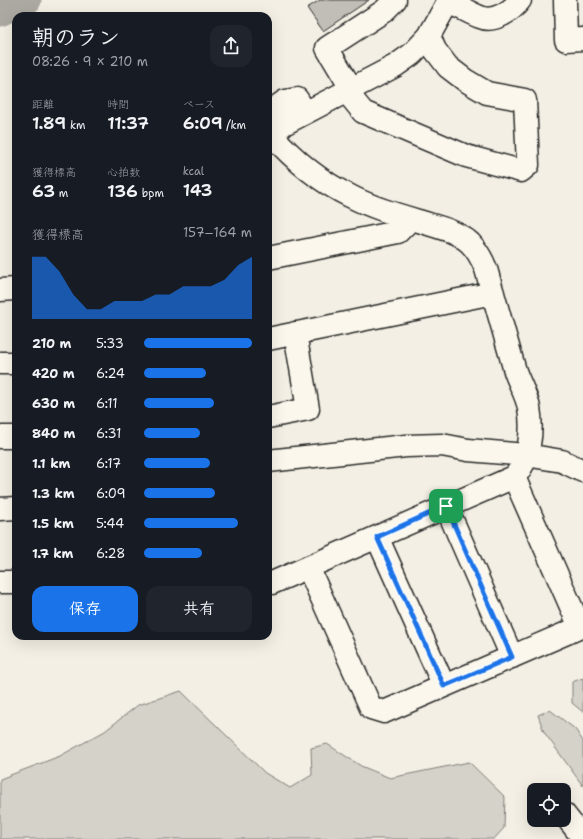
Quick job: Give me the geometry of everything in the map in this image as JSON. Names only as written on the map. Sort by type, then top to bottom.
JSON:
[{"type":"street","points":[[395,0],[384,11],[327,48],[348,90],[363,112],[466,156],[521,171],[528,165],[525,100],[487,93],[465,80],[448,67],[435,50],[429,36]]},
{"type":"street","points":[[272,134],[284,124],[395,66],[412,54],[429,36],[449,2],[481,18],[487,18],[498,17],[515,7],[520,0]]},
{"type":"street","points":[[565,0],[566,40],[583,39]]},
{"type":"street","points":[[272,110],[285,101],[297,99],[305,112]]},
{"type":"street","points":[[272,138],[287,152],[322,179],[349,196],[382,210],[455,233],[470,242],[480,256],[493,293],[516,373],[529,407],[530,435],[525,460],[520,471],[514,477],[272,583]]},
{"type":"street","points":[[272,257],[398,232],[411,219]]},
{"type":"street","points":[[0,290],[12,289]]},
{"type":"street","points":[[272,338],[493,293]]},
{"type":"street","points":[[272,416],[308,409],[295,334]]},
{"type":"street","points":[[0,363],[12,363]]},
{"type":"street","points":[[0,437],[12,437]]},
{"type":"street","points":[[272,461],[406,446],[442,445],[468,450],[526,455],[562,461],[583,471]]},
{"type":"street","points":[[308,567],[371,708],[384,712],[582,627],[514,477]]},
{"type":"street","points":[[446,506],[512,657]]},
{"type":"street","points":[[0,508],[12,508]]},
{"type":"street","points":[[377,537],[444,686]]},
{"type":"street","points":[[0,582],[12,582]]},
{"type":"street","points":[[571,826],[578,837]]},
{"type":"shaded area","points":[[583,678],[583,712],[572,703],[572,682]]},
{"type":"shaded area","points":[[181,691],[265,773],[290,788],[312,775],[311,748],[327,744],[361,766],[390,778],[469,762],[505,797],[504,828],[494,839],[0,839],[0,779],[60,756],[105,731],[138,705]]},
{"type":"shaded area","points":[[550,710],[575,729],[583,741],[583,786],[544,732],[538,715]]},
{"type":"building","points":[[320,0],[369,0],[323,31],[307,8]]},
{"type":"waterway","points":[[0,13],[28,0]]},
{"type":"route","points":[[446,506],[512,657],[444,686],[377,537],[446,506]]}]
